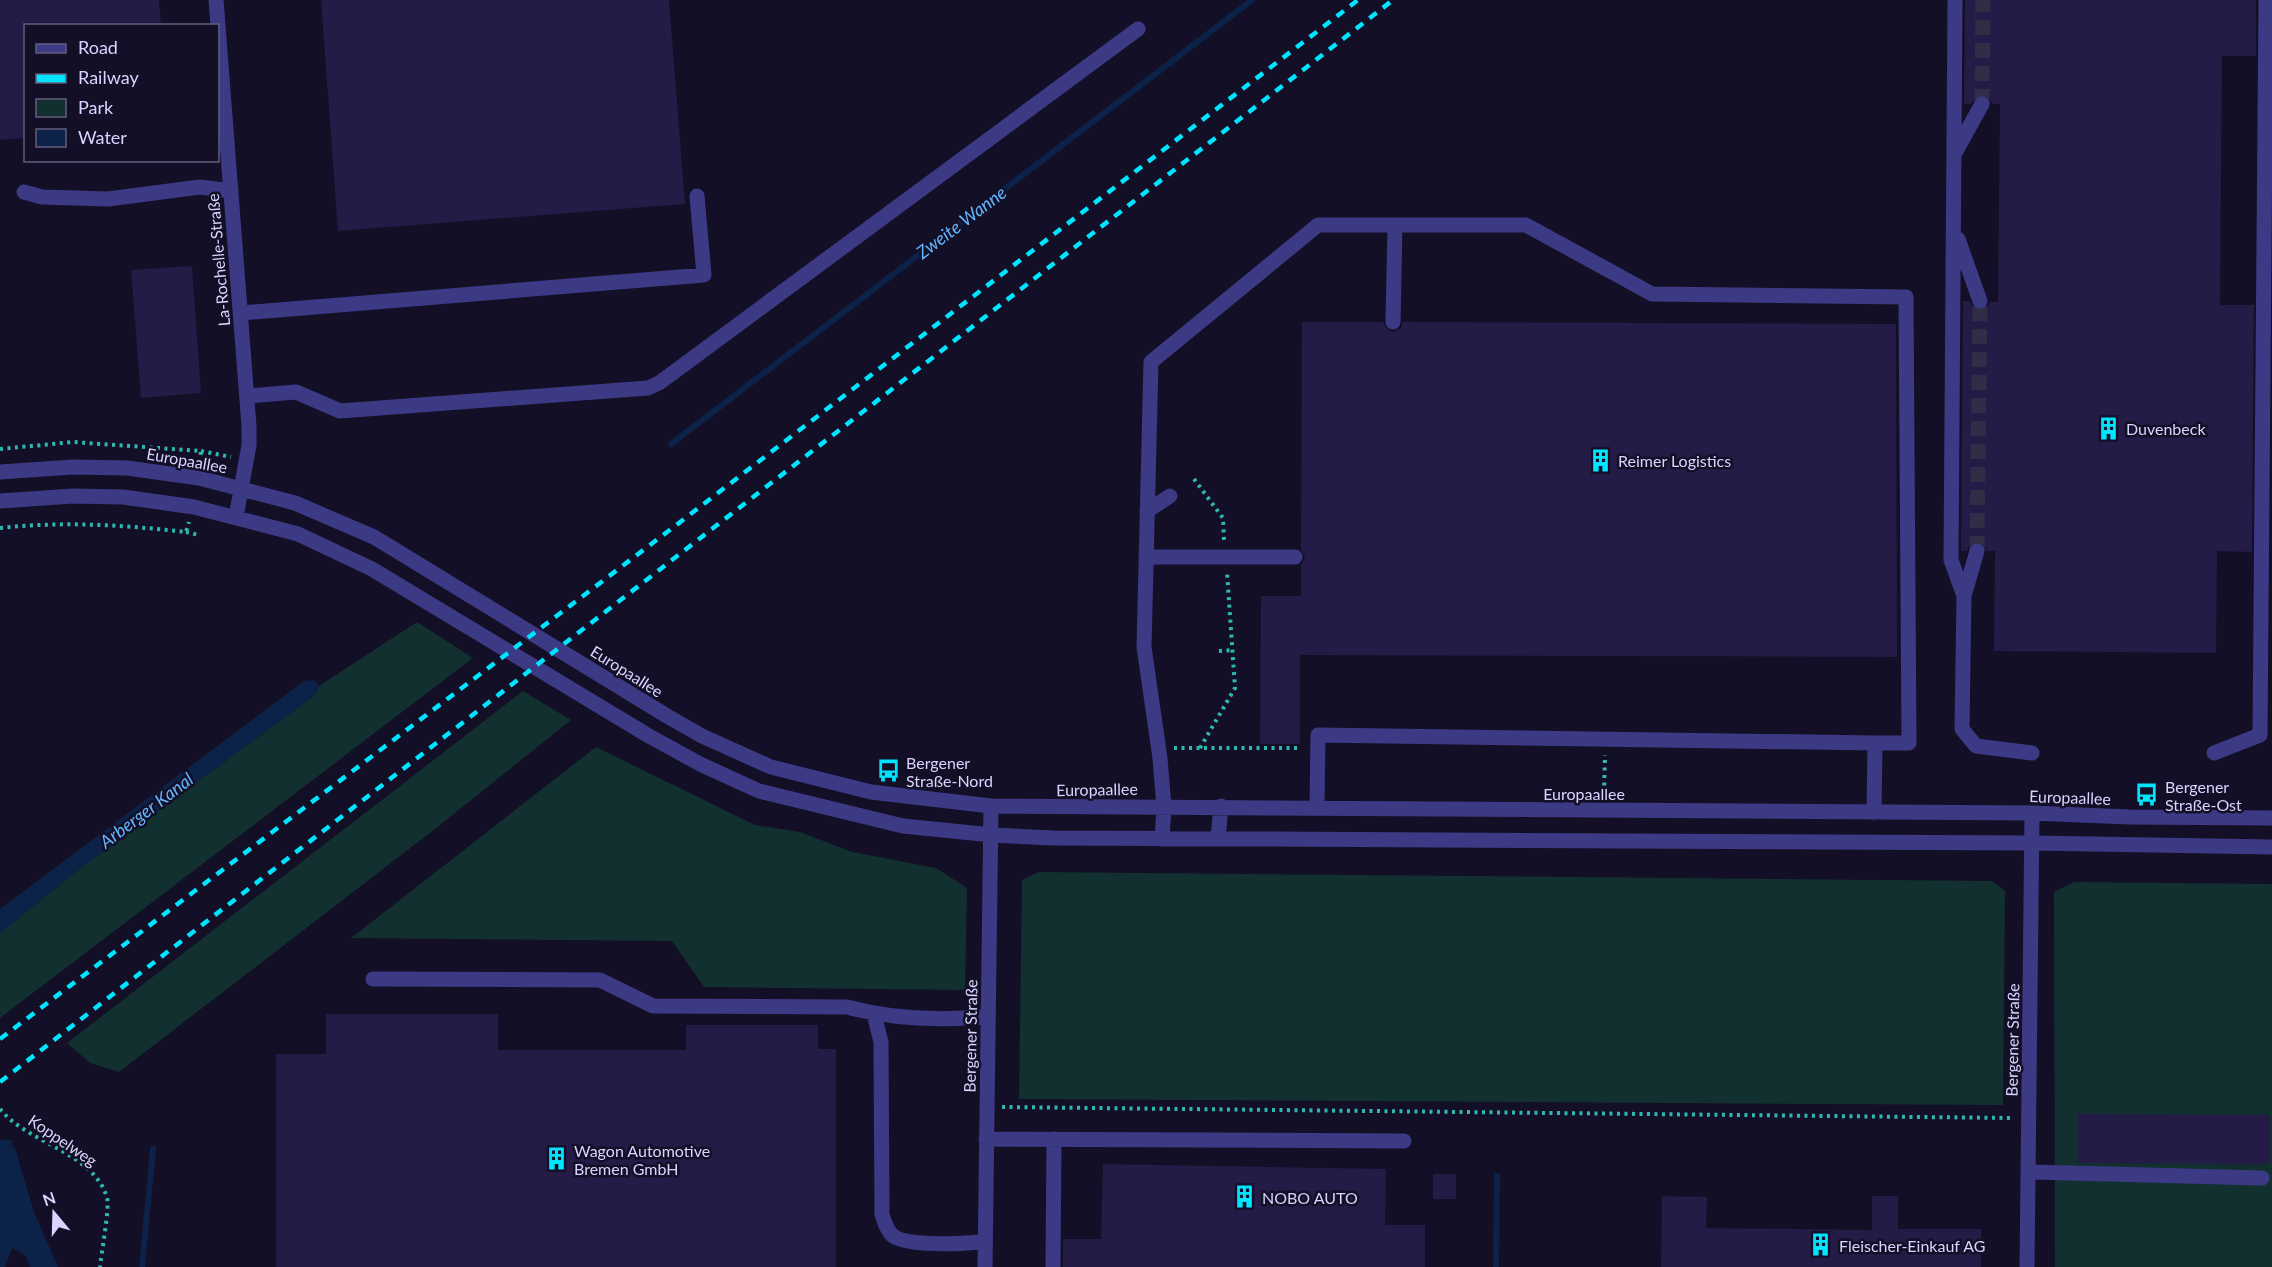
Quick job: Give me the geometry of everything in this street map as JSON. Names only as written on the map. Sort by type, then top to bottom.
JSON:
[{"type":"street","name":"La-Rochelle-Straße","points":[[216,0],[218,24]]},
{"type":"street","points":[[1955,0],[1951,560],[1964,596]]},
{"type":"street","points":[[2214,753],[2260,735],[2266,0]]},
{"type":"street","points":[[247,396],[296,392],[340,411],[634,390],[659,383],[1138,29]]},
{"type":"street","name":"La-Rochelle-Straße","points":[[219,38],[249,445],[236,517]]},
{"type":"street","points":[[1954,154],[1982,104]]},
{"type":"street","points":[[24,192],[42,197],[108,199],[200,187],[231,191]]},
{"type":"street","points":[[241,313],[704,275],[697,196]]},
{"type":"street","points":[[1162,839],[1164,807],[1144,647],[1151,362],[1318,225],[1526,225],[1652,294],[1906,297],[1908,743],[1318,735],[1317,808]]},
{"type":"street","points":[[1393,322],[1395,225]]},
{"type":"street","points":[[1953,227],[1980,302]]},
{"type":"street","name":"Europaallee","points":[[0,472],[73,467],[127,468],[199,478],[295,503],[374,537],[702,736],[771,767],[871,792],[991,806],[1055,808],[1221,807],[2032,813],[2129,818],[2272,818]]},
{"type":"street","points":[[0,501],[73,496],[123,497],[194,507],[298,534],[372,569],[649,736],[702,765],[759,791],[903,826],[992,835],[1162,839],[2032,843],[2272,847]]},
{"type":"street","points":[[1147,511],[1170,496]]},
{"type":"street","points":[[1977,551],[1964,596],[1962,729],[1976,747],[2032,753]]},
{"type":"street","points":[[1146,557],[1295,557]]},
{"type":"street","points":[[1874,813],[1875,743]]},
{"type":"street","name":"Bergener Straße","points":[[985,1267],[991,806]]},
{"type":"street","points":[[1218,838],[1221,807]]},
{"type":"street","name":"Bergener Straße","points":[[2028,1267],[2032,813]]},
{"type":"street","points":[[373,979],[600,980],[653,1006],[847,1007],[874,1014],[958,1019],[988,1016]]},
{"type":"street","points":[[874,1014],[881,1042],[882,1214],[886,1226],[894,1237],[908,1240],[958,1245],[985,1241]]},
{"type":"street","points":[[986,1139],[1404,1141]]},
{"type":"street","points":[[1053,1267],[1054,1139]]},
{"type":"street","points":[[2028,1172],[2262,1178]]},
{"type":"path","points":[[1194,479],[1223,518],[1235,688],[1200,748]]},
{"type":"path","points":[[186,532],[199,535]]},
{"type":"path","points":[[1219,651],[1233,650]]},
{"type":"path","points":[[1158,748],[1318,748]]},
{"type":"path","points":[[1603,811],[1605,762]]},
{"type":"path","points":[[987,1107],[2029,1118]]},
{"type":"path","name":"Koppelweg","points":[[0,1109],[34,1135],[91,1169],[108,1199],[100,1267]]},
{"type":"green space","points":[[417,622],[473,658],[0,1018],[0,933],[78,870],[315,695],[319,686]]},
{"type":"green space","points":[[523,691],[571,720],[435,829],[119,1072],[90,1063],[67,1043]]},
{"type":"green space","points":[[596,747],[755,825],[800,832],[852,852],[936,868],[967,888],[965,990],[704,987],[672,941],[351,938]]},
{"type":"green space","points":[[1039,872],[1992,881],[2005,891],[2003,1105],[1019,1099],[1022,880]]},
{"type":"green space","points":[[2074,882],[2272,884],[2272,1267],[2055,1267],[2054,892]]},
{"type":"water","name":"Arberger Kanal","points":[[314,680],[319,686],[315,695],[78,870],[0,933],[0,909],[304,681]]},
{"type":"water","points":[[0,1140],[12,1140],[34,1212],[58,1267],[30,1267],[26,1256],[12,1248],[5,1267],[0,1267]]},
{"type":"building","points":[[0,0],[159,0],[161,24],[24,24],[24,138],[0,140]]},
{"type":"building","points":[[321,0],[669,0],[685,204],[338,231]]},
{"type":"building","name":"Duvenbeck","points":[[1965,0],[2256,0],[2256,56],[2222,56],[2220,305],[2254,305],[2252,552],[2217,551],[2216,653],[1994,651],[1995,551],[1986,551],[1984,544],[1975,541],[1970,544],[1967,551],[1961,551],[1963,301],[1970,301],[1973,308],[1979,311],[1987,308],[1990,302],[1998,302],[2000,104],[1992,104],[1990,99],[1982,94],[1977,96],[1971,104],[1964,104]]},
{"type":"building","points":[[192,266],[201,393],[141,398],[131,270]]},
{"type":"building","name":"Reimer Logistics","points":[[1302,322],[1383,322],[1388,330],[1393,332],[1401,328],[1403,322],[1896,324],[1897,657],[1300,655],[1300,744],[1260,744],[1261,596],[1301,596],[1301,565],[1305,558],[1301,550]]},
{"type":"building","name":"Wagon Automotive Bremen GmbH","points":[[326,1014],[498,1014],[498,1050],[686,1050],[686,1025],[818,1025],[818,1049],[836,1049],[836,1267],[276,1267],[276,1054],[326,1054]]},
{"type":"building","points":[[2078,1114],[2270,1115],[2269,1164],[2078,1163]]},
{"type":"building","name":"NOBO AUTO","points":[[1103,1164],[1386,1169],[1385,1225],[1425,1225],[1425,1267],[1063,1267],[1063,1239],[1101,1239]]},
{"type":"building","points":[[1433,1174],[1456,1174],[1456,1199],[1433,1199]]},
{"type":"building","name":"Fleischer-Einkauf AG","points":[[1662,1196],[1707,1197],[1706,1228],[1872,1230],[1872,1196],[1898,1196],[1898,1229],[1981,1229],[1981,1267],[1661,1267]]},
{"type":"waterway","name":"Zweite Wanne","points":[[671,444],[1252,0]]},
{"type":"waterway","points":[[142,1267],[153,1149]]},
{"type":"waterway","points":[[1496,1267],[1497,1176]]},
{"type":"tunnel","points":[[1982,104],[1983,0]]},
{"type":"tunnel","points":[[1977,551],[1980,301]]},
{"type":"railway","points":[[0,1039],[675,526],[1358,0]]},
{"type":"railway","points":[[0,1082],[1393,0]]},
{"type":"place","name":"Duvenbeck","points":[[2108,428]]},
{"type":"place","name":"Reimer Logistics","points":[[1600,460]]},
{"type":"place","name":"Bergener Straße-Nord","points":[[888,771]]},
{"type":"place","name":"Bergener Straße-Ost","points":[[2147,795]]},
{"type":"place","name":"Wagon Automotive Bremen GmbH","points":[[556,1159]]},
{"type":"place","name":"NOBO AUTO","points":[[1244,1197]]},
{"type":"place","name":"Fleischer-Einkauf AG","points":[[1821,1245]]}]
